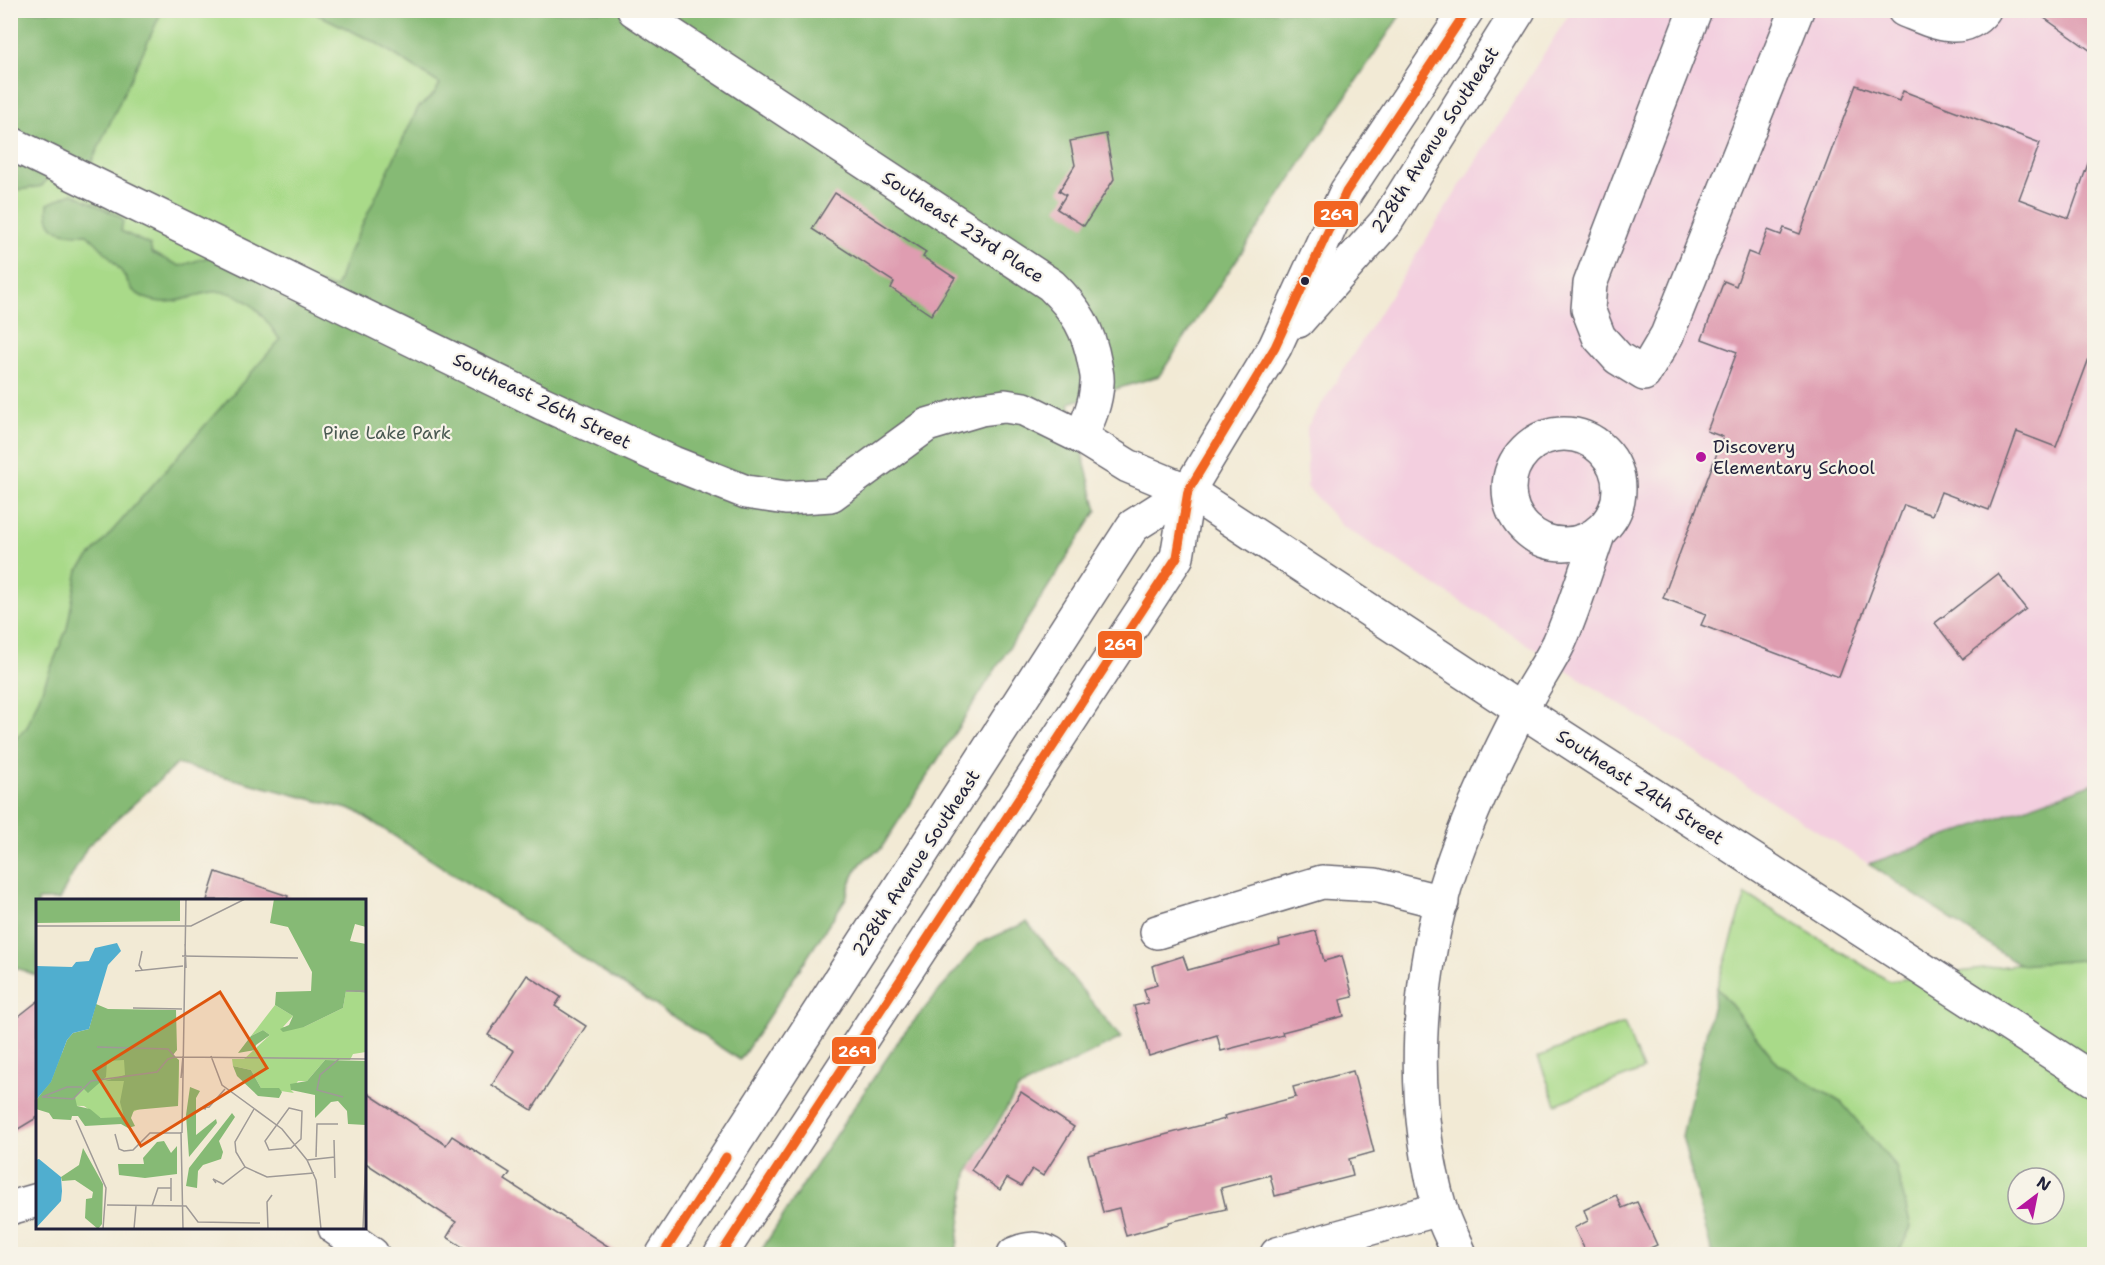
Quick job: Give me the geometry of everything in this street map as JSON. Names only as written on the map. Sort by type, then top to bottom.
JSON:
[{"type":"street","name":"Southeast 23rd Place","points":[[634,10],[1051,285],[1068,301],[1083,324],[1093,353],[1098,381],[1093,408],[1081,437]]},
{"type":"street","name":"228th Avenue Southeast","points":[[721,1254],[1177,557],[1188,491],[1275,347],[1346,192],[1467,10]]},
{"type":"street","name":"228th Avenue Southeast","points":[[1275,347],[1386,222],[1519,10]]},
{"type":"street","points":[[1695,10],[1590,284],[1588,309],[1599,337],[1618,358],[1644,374],[1667,335],[1797,10]]},
{"type":"street","points":[[1904,10],[1948,27],[1965,24],[1980,17],[1984,10]]},
{"type":"street","name":"Southeast 26th Street","points":[[10,143],[542,403],[673,463],[746,492],[786,498],[831,495],[927,425],[1005,406],[1024,409],[1081,437]]},
{"type":"street","points":[[1081,437],[1128,466],[1188,491]]},
{"type":"street","name":"228th Avenue Southeast","points":[[663,1254],[1133,526],[1188,491]]},
{"type":"street","name":"Southeast 24th Street","points":[[1188,491],[1521,710],[2094,1080]]},
{"type":"street","points":[[1459,1254],[1440,1209],[1425,1137],[1420,1072],[1422,1012],[1433,937],[1451,868],[1476,805],[1521,710],[1559,643],[1599,532]]},
{"type":"street","points":[[1157,932],[1322,882],[1375,885],[1442,902]]},
{"type":"street","points":[[773,1083],[812,1113]]},
{"type":"street","points":[[10,1208],[36,1201]]},
{"type":"street","points":[[1277,1254],[1440,1209]]},
{"type":"street","points":[[337,1229],[372,1254]]},
{"type":"street","points":[[1014,1254],[1025,1249],[1037,1248],[1050,1254]]},
{"type":"shaded area","name":"Discovery Elementary School","points":[[1571,11],[2094,11],[2094,783],[1869,864],[1341,525],[1307,487],[1307,427]]},
{"type":"green space","points":[[10,11],[162,11],[90,166],[64,155],[42,186],[20,190],[11,185]]},
{"type":"green space","name":"Pine Lake Park","points":[[11,11],[437,11],[1097,510],[880,850],[866,858],[857,870],[846,898],[740,1060],[356,811],[177,764],[11,783]]},
{"type":"green space","name":"Pine Lake Park","points":[[311,11],[1403,11],[1159,376],[1069,403],[1097,510],[880,850],[866,858],[857,870],[846,898],[740,1060],[356,811],[177,764],[87,847],[60,899],[36,899],[36,975],[11,966],[10,783],[14,783],[11,778],[11,743],[27,727],[67,628],[78,570],[280,340],[260,313],[234,294],[212,292],[168,302],[154,301],[139,295],[132,289],[113,261],[87,234],[71,234],[53,226],[49,221],[48,204],[72,193],[119,216],[123,221],[121,231],[150,245],[152,253],[180,266],[211,256],[336,288],[347,257],[418,108],[434,94],[440,84],[378,44]]},
{"type":"green space","points":[[2094,783],[2094,959],[2019,965],[1869,864]]},
{"type":"green space","points":[[1746,894],[1889,981],[2045,961],[2094,959],[2094,1254],[1898,1254],[1911,1227],[1842,1103],[1778,1064],[1717,987]]},
{"type":"green space","points":[[1027,922],[1121,1038],[1018,1089],[967,1174],[956,1254],[759,1254],[901,1037],[978,944]]},
{"type":"green space","points":[[1717,987],[1778,1064],[1842,1103],[1896,1167],[1911,1227],[1898,1254],[1712,1254],[1682,1136]]},
{"type":"green space","points":[[1624,1023],[1643,1070],[1556,1104],[1538,1057]]},
{"type":"building","points":[[2033,10],[2094,10],[2094,53]]},
{"type":"building","points":[[1856,85],[1899,101],[1903,91],[2040,143],[2019,199],[2069,218],[2091,155],[2094,155],[2094,345],[2056,447],[2017,432],[1989,510],[1941,492],[1932,515],[1904,505],[1839,677],[1701,625],[1706,614],[1663,598],[1723,437],[1707,431],[1737,352],[1702,339],[1724,281],[1736,286],[1748,252],[1758,256],[1768,230],[1781,235],[1784,228],[1800,234]]},
{"type":"building","points":[[1106,134],[1114,179],[1084,226],[1057,209],[1066,195],[1059,191],[1075,165],[1070,141]]},
{"type":"building","points":[[835,193],[926,252],[923,257],[955,278],[931,315],[891,288],[894,282],[812,229]]},
{"type":"building","points":[[1998,574],[2026,609],[1963,659],[1935,623]]},
{"type":"building","points":[[216,872],[288,896],[287,899],[207,899]]},
{"type":"building","points":[[1316,931],[1324,961],[1342,956],[1353,997],[1340,1000],[1344,1016],[1221,1051],[1217,1035],[1149,1056],[1134,1006],[1148,1003],[1144,989],[1157,985],[1152,966],[1183,956],[1188,970],[1280,945],[1279,940]]},
{"type":"building","points":[[527,975],[561,997],[555,1006],[586,1026],[532,1110],[492,1085],[514,1051],[488,1035]]},
{"type":"building","points":[[36,1003],[36,1118],[10,1134],[10,1023]]},
{"type":"building","points":[[1353,1071],[1374,1152],[1349,1159],[1353,1176],[1275,1196],[1270,1175],[1221,1188],[1226,1209],[1169,1222],[1169,1224],[1126,1236],[1119,1208],[1103,1212],[1088,1155],[1225,1119],[1224,1116],[1296,1097],[1293,1087]]},
{"type":"building","points":[[366,1092],[446,1145],[452,1136],[510,1173],[505,1180],[620,1254],[473,1254],[447,1237],[456,1222],[366,1163]]},
{"type":"building","points":[[1021,1092],[1074,1127],[1043,1176],[1032,1169],[1021,1186],[1007,1178],[1000,1190],[971,1170]]},
{"type":"building","points":[[1616,1195],[1622,1208],[1637,1202],[1657,1245],[1637,1254],[1587,1254],[1574,1228],[1588,1221],[1584,1210]]},
{"type":"transit line","name":"269","points":[[721,1254],[1177,557],[1188,491],[1275,347],[1346,192],[1467,10]]},
{"type":"transit line","name":"269","points":[[663,1254],[726,1157]]},
{"type":"place","name":"Discovery Elementary School","points":[[1701,457]]}]
